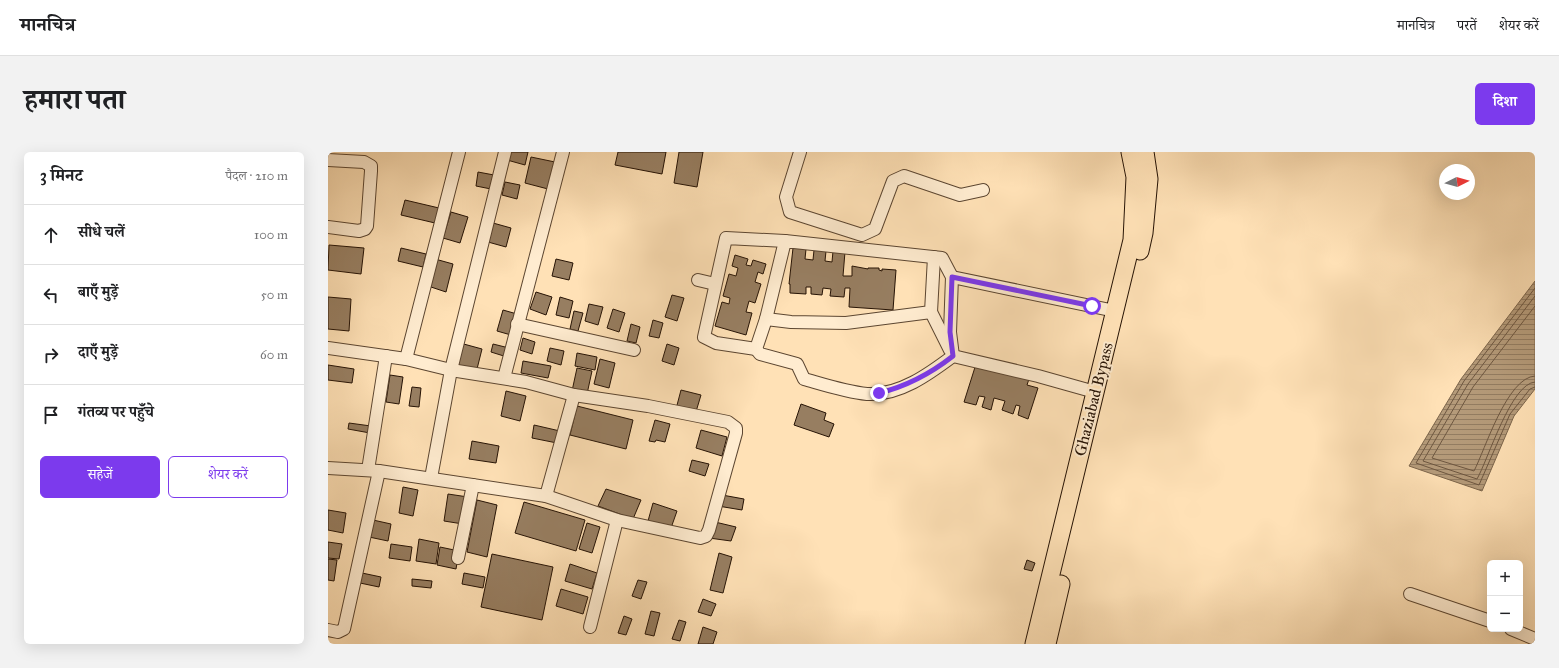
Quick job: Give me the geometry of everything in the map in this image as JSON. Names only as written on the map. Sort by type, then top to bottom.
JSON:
[{"type":"highway","name":"Ghaziabad Bypass","points":[[1047,644],[1086,455],[1095,392],[1132,240],[1134,177],[1130,152]]},
{"type":"highway","name":"Ghaziabad Bypass","points":[[1034,644],[1086,455],[1144,233],[1149,179],[1145,152]]},
{"type":"street","points":[[406,359],[459,152]]},
{"type":"street","points":[[431,478],[451,370],[504,152]]},
{"type":"street","points":[[504,378],[562,152]]},
{"type":"street","points":[[800,152],[786,197],[790,212],[862,235],[875,229],[893,181],[904,176],[960,195],[982,190]]},
{"type":"street","points":[[328,160],[364,162],[371,166],[368,226],[359,231],[328,227]]},
{"type":"street","points":[[726,238],[785,241],[942,258],[952,277],[950,332],[953,356],[932,372],[915,381],[879,393],[868,394],[852,392],[804,379],[797,364],[760,354],[756,349],[716,343],[704,337],[726,238]]},
{"type":"street","points":[[756,349],[766,319],[785,241]]},
{"type":"street","points":[[934,257],[931,312],[953,356]]},
{"type":"street","points":[[952,277],[1115,311]]},
{"type":"street","points":[[698,280],[715,284]]},
{"type":"street","points":[[766,319],[791,322],[846,323],[931,312]]},
{"type":"street","points":[[517,324],[634,350]]},
{"type":"street","points":[[328,348],[406,359],[451,370],[504,378],[574,395],[648,406],[728,422],[736,428],[732,452],[706,536],[700,538],[692,538],[617,520],[546,496],[373,470],[328,468]]},
{"type":"street","points":[[328,630],[338,632],[344,629],[373,470],[386,356]]},
{"type":"street","points":[[953,356],[1038,376],[1095,392]]},
{"type":"street","points":[[546,496],[574,395]]},
{"type":"street","points":[[458,558],[473,485]]},
{"type":"street","points":[[590,626],[617,520]]},
{"type":"street","points":[[1410,594],[1487,620]]},
{"type":"street","points":[[1518,632],[1535,639]]},
{"type":"water","points":[[1535,281],[1535,389],[1514,416],[1482,491],[1409,466],[1461,379]]},
{"type":"building","points":[[509,152],[528,152],[525,165],[507,160]]},
{"type":"building","points":[[618,152],[666,152],[662,174],[615,165]]},
{"type":"building","points":[[679,152],[703,152],[697,187],[674,183]]},
{"type":"building","points":[[531,157],[555,162],[548,189],[525,183]]},
{"type":"building","points":[[478,172],[494,175],[491,189],[476,186]]},
{"type":"building","points":[[505,182],[520,185],[517,199],[502,195]]},
{"type":"building","points":[[405,200],[439,208],[435,223],[401,215]]},
{"type":"building","points":[[451,212],[468,217],[460,243],[443,238]]},
{"type":"building","points":[[493,223],[511,228],[506,247],[488,242]]},
{"type":"building","points":[[329,245],[364,248],[361,274],[328,270]]},
{"type":"building","points":[[401,248],[426,254],[423,267],[398,261]]},
{"type":"building","points":[[793,248],[806,249],[805,259],[813,260],[814,250],[826,251],[825,261],[832,262],[833,251],[845,252],[843,276],[852,276],[852,266],[868,269],[879,268],[879,270],[882,271],[882,269],[896,270],[893,310],[849,307],[850,288],[845,288],[844,297],[830,296],[831,289],[823,288],[822,295],[811,294],[811,287],[806,287],[806,294],[790,293],[789,284]]},
{"type":"building","points":[[735,255],[748,259],[746,265],[751,266],[753,260],[766,264],[763,274],[758,272],[755,282],[761,284],[755,303],[749,301],[746,312],[752,313],[746,335],[715,326],[722,302],[729,304],[730,298],[723,296],[729,274],[736,276],[738,268],[732,266]]},
{"type":"building","points":[[435,259],[453,264],[446,292],[428,286]]},
{"type":"building","points":[[556,259],[573,263],[569,280],[552,276]]},
{"type":"building","points":[[536,292],[552,297],[546,315],[530,309]]},
{"type":"building","points":[[672,295],[684,298],[677,321],[665,317]]},
{"type":"building","points":[[328,297],[351,299],[349,331],[328,329]]},
{"type":"building","points":[[560,297],[573,301],[569,318],[556,315]]},
{"type":"building","points":[[589,304],[603,307],[598,325],[585,321]]},
{"type":"building","points":[[613,309],[625,313],[619,332],[607,328]]},
{"type":"building","points":[[503,310],[517,314],[511,335],[497,331]]},
{"type":"building","points":[[574,311],[583,313],[578,331],[570,329]]},
{"type":"building","points":[[653,320],[663,323],[659,338],[649,336]]},
{"type":"building","points":[[631,324],[640,327],[636,343],[627,341]]},
{"type":"building","points":[[523,338],[535,342],[532,354],[520,350]]},
{"type":"building","points":[[460,343],[482,349],[476,373],[454,367]]},
{"type":"building","points":[[493,344],[509,348],[507,357],[491,352]]},
{"type":"building","points":[[667,344],[679,348],[674,365],[662,361]]},
{"type":"building","points":[[550,348],[564,351],[561,365],[547,361]]},
{"type":"building","points":[[577,353],[597,357],[595,370],[575,366]]},
{"type":"building","points":[[600,359],[615,363],[609,388],[594,384]]},
{"type":"building","points":[[523,361],[551,366],[548,378],[521,373]]},
{"type":"building","points":[[976,364],[1017,377],[1017,375],[1029,379],[1027,385],[1038,388],[1028,419],[1018,415],[1020,406],[1016,405],[1013,414],[1002,410],[1005,401],[994,398],[991,410],[982,407],[985,397],[979,396],[976,405],[964,402]]},
{"type":"building","points":[[328,365],[354,369],[352,383],[328,380]]},
{"type":"building","points":[[577,368],[592,371],[587,394],[572,391]]},
{"type":"building","points":[[390,375],[403,377],[399,404],[386,402]]},
{"type":"building","points":[[412,387],[421,388],[419,407],[409,406]]},
{"type":"building","points":[[681,390],[701,395],[695,415],[676,409]]},
{"type":"building","points":[[506,391],[526,396],[520,421],[501,416]]},
{"type":"building","points":[[801,404],[826,413],[824,420],[834,424],[829,437],[794,425]]},
{"type":"building","points":[[577,406],[633,420],[626,449],[570,435]]},
{"type":"building","points":[[655,420],[670,424],[665,442],[656,440],[655,442],[649,441]]},
{"type":"building","points":[[349,423],[371,426],[370,433],[348,429]]},
{"type":"building","points":[[534,425],[560,431],[557,443],[532,438]]},
{"type":"building","points":[[701,430],[727,437],[722,456],[696,448]]},
{"type":"building","points":[[472,441],[499,446],[496,463],[469,459]]},
{"type":"building","points":[[692,460],[709,464],[705,476],[689,471]]},
{"type":"building","points":[[403,487],[418,490],[413,516],[399,513]]},
{"type":"building","points":[[606,489],[641,500],[633,519],[598,506]]},
{"type":"building","points":[[448,494],[468,497],[463,524],[444,521]]},
{"type":"building","points":[[722,495],[744,499],[742,510],[718,506]]},
{"type":"building","points":[[477,500],[497,505],[487,557],[467,552]]},
{"type":"building","points":[[524,502],[585,520],[576,551],[515,533]]},
{"type":"building","points":[[653,503],[677,511],[671,528],[648,521]]},
{"type":"building","points":[[328,510],[346,513],[343,533],[328,530]]},
{"type":"building","points":[[373,520],[391,524],[388,541],[369,537]]},
{"type":"building","points":[[715,522],[736,527],[731,541],[709,538]]},
{"type":"building","points":[[587,523],[600,527],[592,553],[579,549]]},
{"type":"building","points":[[419,539],[439,543],[436,564],[416,561]]},
{"type":"building","points":[[328,542],[342,544],[339,559],[328,558]]},
{"type":"building","points":[[391,544],[412,547],[410,561],[389,558]]},
{"type":"building","points":[[440,547],[459,551],[456,569],[437,565]]},
{"type":"building","points":[[719,553],[732,557],[723,593],[710,590]]},
{"type":"building","points":[[492,554],[553,567],[542,620],[481,607]]},
{"type":"building","points":[[328,559],[337,560],[334,581],[328,580]]},
{"type":"building","points":[[1027,560],[1035,563],[1032,571],[1024,569]]},
{"type":"building","points":[[570,564],[597,573],[592,589],[565,581]]},
{"type":"building","points":[[362,573],[381,577],[379,587],[360,583]]},
{"type":"building","points":[[464,573],[485,577],[483,588],[462,584]]},
{"type":"building","points":[[412,579],[432,581],[431,588],[412,586]]},
{"type":"building","points":[[638,580],[647,582],[641,599],[632,596]]},
{"type":"building","points":[[561,589],[588,597],[583,614],[556,606]]},
{"type":"building","points":[[703,599],[716,604],[711,616],[698,612]]},
{"type":"building","points":[[651,611],[660,613],[654,636],[645,634]]},
{"type":"building","points":[[624,616],[632,619],[626,635],[618,633]]},
{"type":"building","points":[[679,620],[686,622],[680,641],[672,639]]},
{"type":"building","points":[[703,627],[717,632],[713,644],[698,644]]},
{"type":"route","points":[[879,393],[894,390],[915,381],[932,372],[953,356],[950,332],[952,277],[1092,306]]}]
